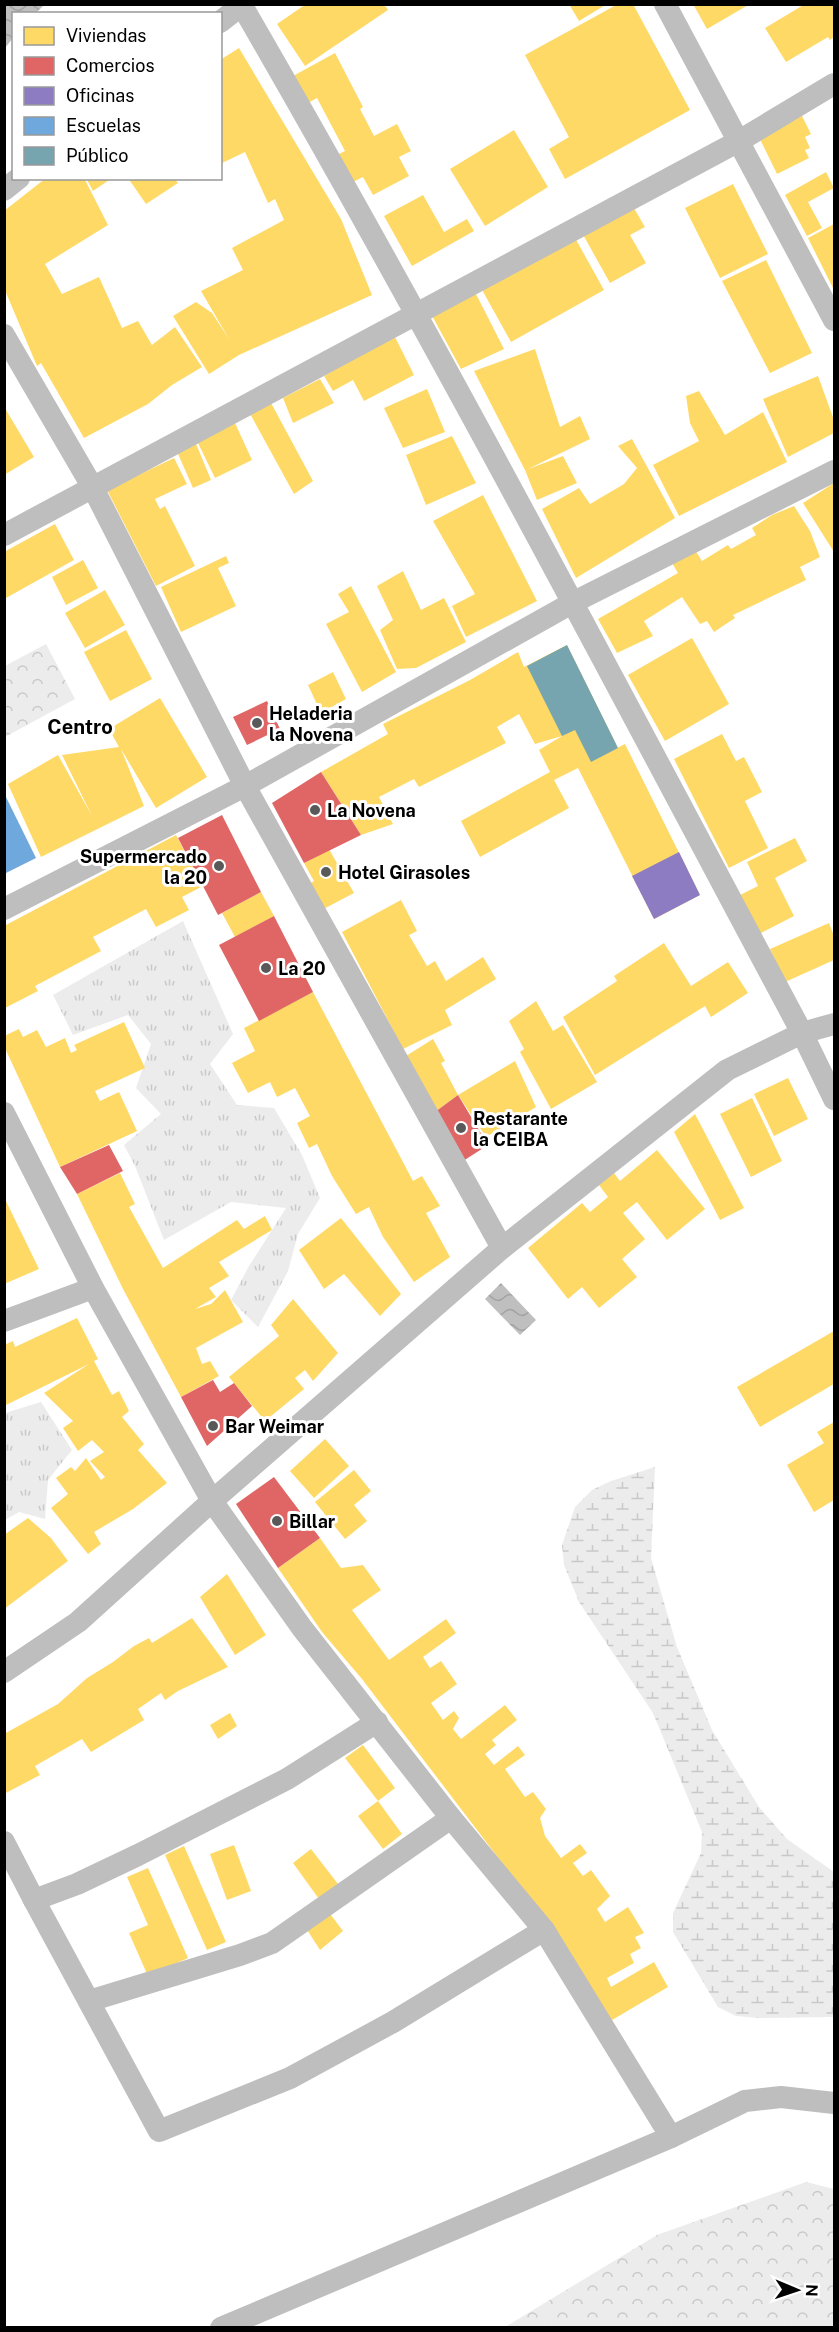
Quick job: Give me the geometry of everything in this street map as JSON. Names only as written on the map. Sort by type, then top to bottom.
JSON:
[{"type":"street","points":[[665,4],[834,320]]},
{"type":"street","points":[[222,20],[242,5],[415,314],[572,603],[802,1032],[834,1100]]},
{"type":"street","points":[[4,535],[739,141],[834,84]]},
{"type":"street","points":[[4,190],[16,180]]},
{"type":"street","points":[[4,335],[93,488],[245,786],[502,1248]]},
{"type":"street","points":[[4,909],[245,786],[572,603],[834,471]]},
{"type":"street","points":[[4,1672],[78,1622],[212,1501],[502,1248],[727,1070],[802,1032],[834,1024]]},
{"type":"street","points":[[4,1113],[93,1288],[212,1501],[302,1628],[451,1818],[544,1930],[671,2137]]},
{"type":"street","points":[[4,1321],[93,1288]]},
{"type":"street","points":[[34,1900],[77,1884],[138,1855],[287,1779],[377,1722]]},
{"type":"street","points":[[89,2001],[272,1943],[451,1818]]},
{"type":"street","points":[[4,1842],[159,2131],[290,2078],[393,2022],[544,1930]]},
{"type":"street","points":[[221,2328],[671,2137],[745,2102],[781,2097],[834,2103]]},
{"type":"green space","points":[[46,644],[75,699],[5,737],[5,666]]},
{"type":"green space","points":[[183,921],[233,1034],[210,1064],[237,1105],[274,1108],[302,1155],[320,1198],[298,1234],[288,1271],[258,1327],[231,1300],[249,1266],[286,1208],[231,1202],[164,1240],[135,1166],[124,1145],[161,1114],[136,1088],[151,1044],[128,1015],[73,1035],[53,995]]},
{"type":"green space","points":[[41,1402],[72,1450],[48,1480],[45,1519],[19,1512],[5,1520],[5,1413]]},
{"type":"green space","points":[[655,1467],[651,1558],[677,1647],[712,1730],[759,1807],[787,1839],[834,1872],[834,2017],[758,2018],[736,2016],[718,2007],[673,1932],[673,1913],[701,1853],[702,1832],[653,1713],[579,1602],[564,1565],[562,1545],[575,1507],[592,1490],[611,1481]]},
{"type":"green space","points":[[806,2182],[834,2189],[834,2327],[505,2327],[657,2235]]},
{"type":"water","points":[[5,4],[44,5],[37,12],[12,12],[12,39],[5,48]]},
{"type":"water","points":[[501,1283],[536,1320],[520,1335],[485,1299]]},
{"type":"building: Viviendas","points":[[306,4],[384,4],[388,10],[305,66],[277,24]]},
{"type":"building: Viviendas","points":[[569,4],[607,4],[579,21]]},
{"type":"building: Viviendas","points":[[618,4],[633,4],[690,110],[565,179],[549,149],[569,137],[525,55]]},
{"type":"building: Viviendas","points":[[693,4],[750,4],[707,29]]},
{"type":"building: Viviendas","points":[[805,4],[834,4],[834,37],[830,40],[828,37],[786,62],[765,28]]},
{"type":"building: Viviendas","points":[[239,48],[341,219],[372,295],[239,355],[209,374],[173,316],[196,302],[212,313],[229,339],[201,291],[243,270],[232,248],[284,220],[275,199],[268,203],[245,152],[222,163],[222,59]]},
{"type":"building: Viviendas","points":[[335,53],[363,107],[360,109],[374,136],[397,124],[411,151],[399,157],[409,176],[373,195],[363,177],[347,185],[333,157],[345,151],[317,98],[308,103],[293,76]]},
{"type":"building: Viviendas","points":[[799,110],[811,134],[805,137],[810,148],[805,150],[809,158],[777,174],[756,131]]},
{"type":"building: Viviendas","points":[[514,130],[548,187],[485,226],[450,169]]},
{"type":"building: Viviendas","points":[[826,172],[834,188],[808,202],[822,228],[807,236],[785,195]]},
{"type":"building: Viviendas","points":[[43,180],[85,180],[108,225],[45,264],[62,294],[99,277],[122,328],[138,321],[152,345],[175,327],[202,367],[172,385],[148,404],[84,438],[41,363],[37,366],[4,288],[4,211]]},
{"type":"building: Viviendas","points":[[87,180],[109,180],[93,191]]},
{"type":"building: Viviendas","points":[[129,180],[176,180],[178,183],[146,204]]},
{"type":"building: Viviendas","points":[[733,184],[768,254],[720,278],[685,208]]},
{"type":"building: Viviendas","points":[[423,195],[444,232],[467,219],[474,231],[412,266],[384,216]]},
{"type":"building: Viviendas","points":[[631,203],[645,227],[630,235],[646,263],[610,283],[581,231]]},
{"type":"building: Viviendas","points":[[834,224],[834,290],[808,238]]},
{"type":"building: Viviendas","points":[[574,236],[604,290],[511,342],[481,288]]},
{"type":"building: Viviendas","points":[[766,260],[812,353],[770,373],[722,281]]},
{"type":"building: Viviendas","points":[[476,294],[504,349],[461,369],[430,312]]},
{"type":"building: Viviendas","points":[[394,335],[414,375],[364,401],[353,380],[333,391],[324,376]]},
{"type":"building: Viviendas","points":[[535,349],[560,427],[580,416],[590,439],[528,469],[563,456],[577,483],[537,500],[525,470],[474,371]]},
{"type":"building: Viviendas","points":[[818,376],[834,420],[834,433],[788,457],[763,399]]},
{"type":"building: Viviendas","points":[[320,379],[334,403],[293,423],[283,398]]},
{"type":"building: Viviendas","points":[[427,389],[445,432],[403,448],[384,408]]},
{"type":"building: Viviendas","points":[[699,391],[725,435],[763,412],[787,462],[679,516],[653,465],[699,441],[690,423],[686,396]]},
{"type":"building: Viviendas","points":[[270,401],[313,481],[294,494],[248,410]]},
{"type":"building: Viviendas","points":[[6,410],[34,457],[4,475],[4,411]]},
{"type":"building: Viviendas","points":[[235,423],[252,460],[215,478],[197,441]]},
{"type":"building: Viviendas","points":[[452,436],[476,483],[426,505],[406,455]]},
{"type":"building: Viviendas","points":[[194,439],[211,480],[193,488],[175,447]]},
{"type":"building: Viviendas","points":[[632,439],[675,518],[576,578],[542,509],[579,488],[590,504],[624,484],[637,468],[618,446]]},
{"type":"building: Viviendas","points":[[174,458],[187,484],[155,499],[160,509],[165,506],[195,566],[156,586],[107,490]]},
{"type":"building: Viviendas","points":[[834,483],[834,552],[803,503]]},
{"type":"building: Viviendas","points":[[483,495],[537,601],[466,637],[452,606],[475,594],[433,521]]},
{"type":"building: Viviendas","points":[[794,506],[810,531],[820,557],[800,567],[806,580],[733,615],[735,618],[714,632],[707,621],[700,624],[682,597],[644,621],[653,636],[617,653],[598,619],[678,573],[672,563],[695,550],[702,561],[728,545],[731,549],[756,535],[752,528],[772,515]]},
{"type":"building: Viviendas","points":[[55,524],[74,560],[6,598],[4,552]]},
{"type":"building: Viviendas","points":[[226,556],[229,563],[218,568],[236,606],[181,632],[161,587]]},
{"type":"building: Viviendas","points":[[83,560],[98,588],[66,605],[52,577]]},
{"type":"building: Viviendas","points":[[403,571],[421,610],[444,598],[466,642],[416,668],[397,669],[380,630],[393,620],[377,586]]},
{"type":"building: Viviendas","points":[[351,586],[396,672],[362,692],[326,624],[349,612],[338,594]]},
{"type":"building: Viviendas","points":[[105,590],[125,625],[85,648],[65,613]]},
{"type":"building: Viviendas","points":[[126,630],[152,679],[110,701],[84,652]]},
{"type":"building: Viviendas","points":[[692,638],[729,704],[665,741],[628,675]]},
{"type":"building: Viviendas","points":[[567,645],[616,744],[591,761],[625,744],[700,895],[654,919],[578,768],[554,780],[569,808],[480,857],[461,821],[550,772],[539,750],[562,736],[535,744],[519,714],[497,727],[506,743],[419,787],[414,779],[379,797],[393,824],[361,835],[321,772],[388,734],[383,724],[470,680],[518,652],[524,667]]},
{"type":"building: Viviendas","points":[[333,672],[346,699],[321,713],[308,685]]},
{"type":"building: Viviendas","points":[[160,698],[207,777],[156,808],[121,749],[144,806],[41,857],[8,784],[58,755],[92,816],[62,755],[119,747],[109,729]]},
{"type":"building: Viviendas","points":[[722,734],[736,761],[744,757],[762,792],[745,801],[768,848],[729,868],[674,759]]},
{"type":"building: Viviendas","points":[[176,835],[203,886],[182,897],[189,910],[156,927],[146,909],[93,937],[101,951],[35,986],[38,991],[5,1008],[4,926]]},
{"type":"building: Viviendas","points":[[795,838],[807,861],[775,878],[794,916],[759,934],[740,895],[758,886],[747,862]]},
{"type":"building: Viviendas","name":"Hotel Girasoles","points":[[329,849],[354,893],[316,913],[303,888],[314,881],[304,863]]},
{"type":"building: Viviendas","points":[[261,892],[274,916],[235,937],[222,913]]},
{"type":"building: Viviendas","points":[[401,900],[417,931],[409,935],[427,966],[435,961],[446,981],[483,957],[496,979],[445,1010],[452,1025],[403,1049],[342,932]]},
{"type":"building: Viviendas","points":[[829,923],[834,936],[834,960],[785,982],[770,949]]},
{"type":"building: Viviendas","points":[[664,943],[691,986],[728,962],[748,993],[711,1017],[705,1006],[595,1075],[563,1017],[617,981],[614,976]]},
{"type":"building: Viviendas","points":[[313,992],[413,1181],[422,1176],[440,1206],[426,1213],[450,1257],[414,1282],[383,1237],[369,1207],[356,1214],[332,1176],[317,1144],[309,1148],[297,1123],[310,1116],[295,1088],[277,1097],[270,1082],[248,1093],[232,1063],[255,1051],[244,1028]]},
{"type":"building: Viviendas","points":[[536,1001],[553,1031],[563,1025],[597,1082],[551,1109],[520,1052],[524,1049],[509,1021]]},
{"type":"building: Viviendas","points":[[124,1022],[145,1068],[95,1091],[100,1101],[119,1092],[137,1131],[60,1167],[4,1046],[4,1036],[19,1029],[23,1037],[37,1030],[46,1047],[65,1038],[71,1053],[77,1050],[74,1045]]},
{"type":"building: Viviendas","points":[[433,1039],[445,1061],[441,1063],[458,1095],[435,1112],[406,1056]]},
{"type":"building: Viviendas","points":[[515,1061],[536,1107],[486,1137],[458,1095]]},
{"type":"building: Viviendas","points":[[788,1078],[808,1119],[774,1136],[754,1094]]},
{"type":"building: Viviendas","points":[[752,1098],[782,1161],[751,1177],[720,1114]]},
{"type":"building: Viviendas","points":[[695,1114],[744,1208],[720,1220],[674,1132]]},
{"type":"building: Viviendas","points":[[657,1150],[705,1209],[667,1240],[637,1202],[623,1213],[645,1239],[622,1259],[637,1277],[599,1308],[582,1287],[568,1299],[528,1248],[582,1203],[590,1212],[608,1197],[599,1185],[614,1173],[620,1181]]},
{"type":"building: Viviendas","points":[[120,1173],[135,1204],[129,1207],[163,1268],[237,1220],[244,1229],[265,1216],[272,1230],[219,1262],[229,1276],[209,1288],[216,1297],[195,1309],[211,1304],[225,1290],[243,1322],[196,1348],[202,1364],[210,1361],[219,1376],[181,1397],[123,1289],[77,1194]]},
{"type":"building: Viviendas","points":[[4,1197],[39,1269],[4,1284]]},
{"type":"building: Viviendas","points":[[341,1218],[401,1294],[380,1316],[344,1274],[324,1289],[299,1250]]},
{"type":"building: Viviendas","points":[[293,1299],[338,1353],[313,1381],[305,1370],[295,1378],[304,1389],[265,1421],[229,1377],[279,1336],[271,1325]]},
{"type":"building: Viviendas","points":[[77,1318],[98,1359],[94,1361],[112,1395],[119,1391],[129,1411],[122,1417],[144,1444],[138,1450],[167,1483],[133,1509],[94,1532],[101,1544],[88,1554],[51,1508],[68,1494],[56,1478],[71,1467],[75,1471],[86,1458],[101,1480],[105,1477],[90,1461],[104,1452],[92,1440],[78,1451],[63,1428],[73,1421],[44,1393],[89,1364],[4,1406],[4,1345],[13,1341],[15,1347]]},
{"type":"building: Viviendas","points":[[834,1331],[834,1384],[760,1427],[737,1387]]},
{"type":"building: Viviendas","points":[[834,1422],[834,1500],[814,1512],[787,1465],[824,1443],[817,1432]]},
{"type":"building: Viviendas","points":[[325,1439],[349,1466],[314,1498],[290,1471]]},
{"type":"building: Viviendas","points":[[354,1470],[371,1491],[354,1505],[367,1521],[345,1539],[315,1502]]},
{"type":"building: Viviendas","points":[[28,1518],[51,1538],[68,1561],[4,1609],[4,1535]]},
{"type":"building: Viviendas","points":[[320,1538],[341,1568],[363,1565],[381,1590],[352,1610],[389,1660],[446,1619],[456,1633],[423,1657],[430,1668],[441,1661],[457,1684],[431,1703],[443,1720],[454,1711],[459,1718],[453,1729],[461,1739],[505,1705],[517,1720],[492,1740],[496,1745],[485,1754],[494,1765],[518,1746],[525,1755],[505,1769],[525,1797],[533,1792],[546,1809],[540,1818],[545,1836],[561,1858],[580,1844],[587,1853],[573,1863],[583,1876],[591,1870],[610,1896],[597,1909],[605,1922],[628,1907],[644,1933],[635,1937],[641,1948],[630,1954],[634,1963],[607,1978],[611,1987],[654,1962],[668,1987],[607,2023],[557,1935],[362,1679],[322,1632],[278,1568]]},
{"type":"building: Viviendas","points":[[227,1574],[266,1635],[235,1655],[200,1597]]},
{"type":"building: Viviendas","points":[[192,1618],[228,1667],[178,1691],[165,1700],[161,1693],[138,1709],[144,1720],[91,1752],[82,1739],[35,1766],[40,1775],[4,1794],[4,1734],[58,1704],[87,1678],[134,1646],[149,1638],[152,1643]]},
{"type":"building: Viviendas","points":[[230,1713],[237,1726],[218,1739],[210,1725]]},
{"type":"building: Viviendas","points":[[363,1745],[395,1788],[378,1801],[345,1758]]},
{"type":"building: Viviendas","points":[[378,1801],[402,1834],[383,1849],[358,1816]]},
{"type":"building: Viviendas","points":[[234,1845],[251,1891],[227,1900],[210,1854]]},
{"type":"building: Viviendas","points":[[184,1846],[226,1942],[207,1950],[165,1855]]},
{"type":"building: Viviendas","points":[[311,1849],[338,1884],[319,1899],[293,1863]]},
{"type":"building: Viviendas","points":[[148,1868],[188,1958],[148,1976],[129,1933],[148,1925],[127,1877]]},
{"type":"building: Viviendas","points":[[328,1911],[343,1931],[320,1950],[304,1925]]},
{"type":"building: Comercios","name":"Heladeria la Novena","points":[[267,701],[280,729],[247,745],[233,717]]},
{"type":"building: Comercios","points":[[321,772],[361,835],[304,863],[272,803]]},
{"type":"building: Comercios","points":[[222,815],[261,892],[218,915],[178,838]]},
{"type":"building: Comercios","name":"La 20","points":[[274,916],[313,992],[259,1021],[219,945]]},
{"type":"building: Comercios","name":"Restarante la CEIBA","points":[[458,1095],[488,1145],[460,1163],[435,1112]]},
{"type":"building: Comercios","points":[[109,1145],[123,1171],[77,1194],[60,1167]]},
{"type":"building: Comercios","name":"Bar Weimar","points":[[213,1380],[220,1392],[234,1383],[252,1406],[207,1446],[181,1397]]},
{"type":"building: Comercios","name":"Billar","points":[[274,1477],[320,1538],[278,1568],[236,1504]]},
{"type":"building: Oficinas","points":[[679,852],[700,895],[654,919],[632,876]]},
{"type":"building: Escuelas","points":[[4,793],[36,858],[4,874]]},
{"type":"building: Público","points":[[567,645],[618,748],[591,762],[575,730],[562,736],[527,666]]},
{"type":"place","name":"Heladeria la Novena","points":[[257,723]]},
{"type":"place","name":"La Novena","points":[[315,810]]},
{"type":"place","name":"Supermercado la 20","points":[[219,866]]},
{"type":"place","name":"Hotel Girasoles","points":[[326,872]]},
{"type":"place","name":"La 20","points":[[266,968]]},
{"type":"place","name":"Restarante la CEIBA","points":[[461,1128]]},
{"type":"place","name":"Bar Weimar","points":[[213,1426]]},
{"type":"place","name":"Billar","points":[[277,1521]]},
{"type":"district","name":"Centro","points":[[80,727]]}]
